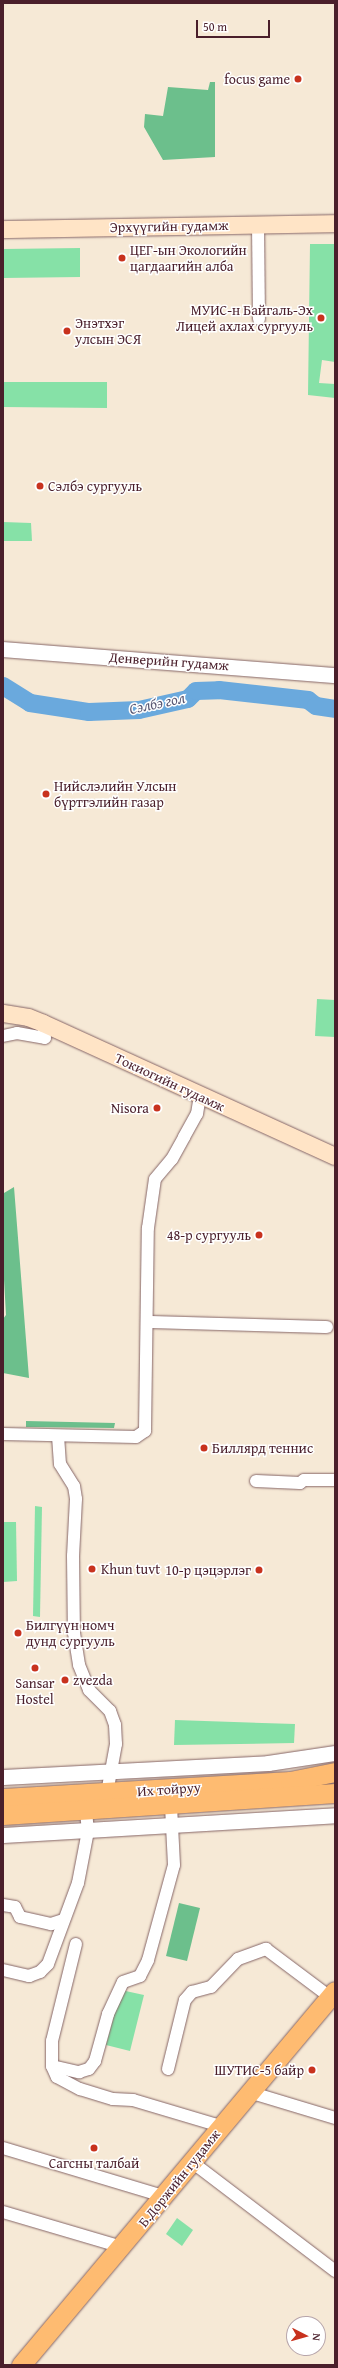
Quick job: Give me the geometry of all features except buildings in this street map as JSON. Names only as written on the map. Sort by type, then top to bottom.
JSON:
[{"type":"main road","name":"Эрхүүгийн гудамж","points":[[3,229],[335,223]]},
{"type":"main road","name":"Токиогийн гудамж","points":[[3,1013],[22,1016],[43,1023],[200,1096],[335,1156]]},
{"type":"main road","name":"Их тойруу","points":[[3,1798],[107,1793],[290,1780],[335,1772]]},
{"type":"main road","name":"Их тойруу","points":[[3,1815],[86,1811],[335,1793]]},
{"type":"main road","name":"Б.Доржийн гудамж","points":[[22,2365],[332,1994]]},
{"type":"street","points":[[258,225],[259,319]]},
{"type":"street","name":"Денверийн гудамж","points":[[3,649],[335,675]]},
{"type":"street","points":[[3,1036],[17,1033],[45,1038],[43,1023]]},
{"type":"street","points":[[3,1434],[136,1437],[142,1434],[146,1427],[148,1228],[155,1179],[172,1159],[197,1114],[200,1096]]},
{"type":"street","points":[[148,1322],[327,1327]]},
{"type":"street","points":[[58,1436],[60,1464],[74,1486],[76,1499],[73,1556],[74,1633],[79,1665],[89,1690],[110,1711],[115,1725],[116,1744],[107,1793]]},
{"type":"street","points":[[256,1481],[300,1483],[304,1480],[335,1480]]},
{"type":"street","points":[[3,1777],[110,1773],[268,1763],[335,1753]]},
{"type":"street","points":[[52,2066],[79,2072],[89,2068],[95,2061],[108,2014],[123,1982],[140,1976],[148,1960],[174,1865],[171,1805]]},
{"type":"street","points":[[3,1970],[29,1976],[40,1972],[48,1964],[63,1920],[78,1884],[88,1831],[86,1811]]},
{"type":"street","points":[[3,1835],[335,1815]]},
{"type":"street","points":[[3,1905],[15,1908],[20,1917],[51,1924],[63,1920]]},
{"type":"street","points":[[76,1944],[52,2041],[52,2066],[57,2077],[80,2089],[113,2099],[133,2100],[221,2126]]},
{"type":"street","points":[[168,2068],[185,2000],[192,1992],[211,1987],[238,1959],[266,1949],[332,1994]]},
{"type":"street","points":[[249,2092],[335,2118]]},
{"type":"street","points":[[3,2148],[163,2196]]},
{"type":"street","points":[[192,2162],[335,2271]]},
{"type":"street","points":[[3,2212],[122,2247]]},
{"type":"green space","points":[[210,82],[215,82],[215,157],[163,160],[144,127],[145,114],[163,116],[168,87],[208,90]]},
{"type":"green space","points":[[310,244],[335,244],[335,362],[322,360],[319,383],[335,384],[335,398],[308,395]]},
{"type":"green space","points":[[80,248],[80,277],[3,278],[3,249]]},
{"type":"green space","points":[[3,382],[107,382],[107,408],[3,407]]},
{"type":"green space","points":[[3,522],[31,523],[32,541],[3,541]]},
{"type":"green space","points":[[317,999],[335,1000],[335,1037],[315,1036]]},
{"type":"green space","points":[[14,1187],[29,1378],[3,1373],[3,1319],[6,1315],[3,1262],[4,1193]]},
{"type":"green space","points":[[26,1421],[115,1423],[114,1428],[26,1427]]},
{"type":"green space","points":[[35,1506],[42,1507],[40,1617],[33,1616]]},
{"type":"green space","points":[[3,1522],[16,1522],[17,1581],[3,1582]]},
{"type":"green space","points":[[175,1720],[295,1724],[294,1743],[174,1745]]},
{"type":"green space","points":[[179,1903],[200,1908],[187,1961],[166,1956]]},
{"type":"green space","points":[[121,1990],[144,1995],[130,2051],[106,2045]]},
{"type":"green space","points":[[177,2218],[193,2230],[182,2246],[166,2234]]},
{"type":"waterway","name":"Сэлбэ гол","points":[[3,686],[30,703],[89,712],[139,710],[188,699],[196,691],[219,690],[308,700],[316,706],[335,709]]},
{"type":"place","name":"focus game","points":[[298,79]]},
{"type":"place","name":"ЦЕГ-ын Экологийн цагдаагийн алба","points":[[122,258]]},
{"type":"place","name":"МУИС-н Байгаль-Эх Лицей ахлах сургууль","points":[[321,318]]},
{"type":"place","name":"Энэтхэг улсын ЭСЯ","points":[[67,331]]},
{"type":"place","name":"Сэлбэ сургууль","points":[[40,486]]},
{"type":"place","name":"Нийслэлийн Улсын бүртгэлийн газар","points":[[46,794]]},
{"type":"place","name":"Nisora","points":[[157,1108]]},
{"type":"place","name":"48-р сургууль","points":[[259,1235]]},
{"type":"place","name":"Биллярд теннис","points":[[204,1448]]},
{"type":"place","name":"Khun tuvt","points":[[92,1569]]},
{"type":"place","name":"10-р цэцэрлэг","points":[[259,1570]]},
{"type":"place","name":"Билгүүн номч дунд сургууль","points":[[18,1633]]},
{"type":"place","name":"Sansar Hostel","points":[[35,1668]]},
{"type":"place","name":"zvezda","points":[[65,1680]]},
{"type":"place","name":"ШУТИС-5 байр","points":[[312,2070]]},
{"type":"place","name":"Сагсны талбай","points":[[94,2148]]}]
